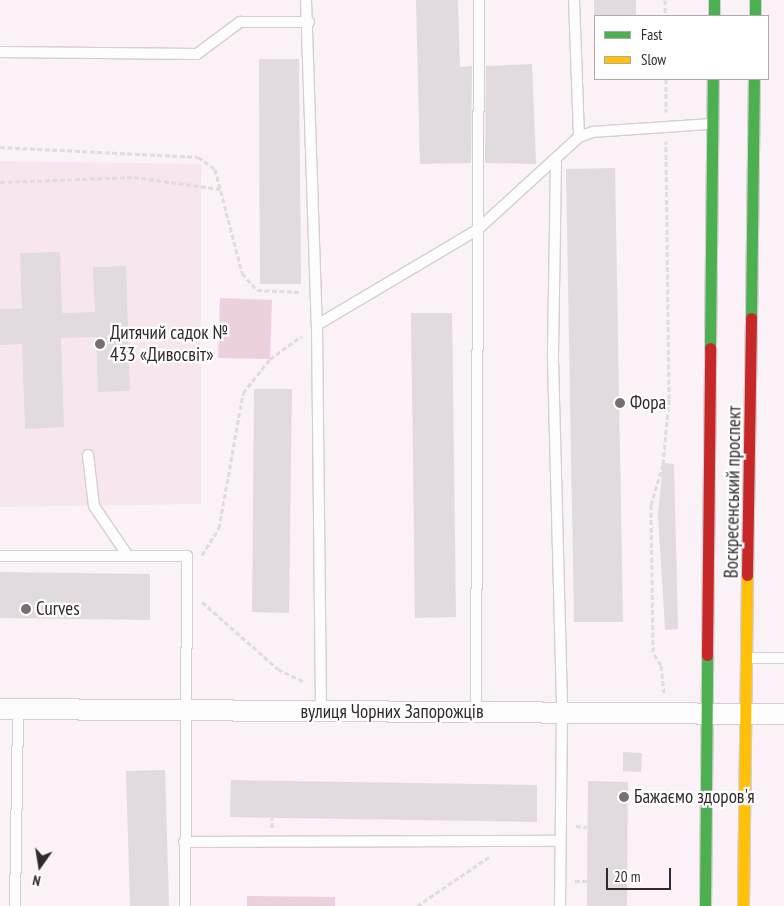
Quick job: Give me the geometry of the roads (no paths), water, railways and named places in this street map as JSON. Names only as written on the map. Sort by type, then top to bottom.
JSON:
[{"type":"main road","points":[[714,0],[714,15]]},
{"type":"main road","points":[[755,0],[755,15]]},
{"type":"main road","name":"Воскресенський проспект","points":[[705,906],[713,80]]},
{"type":"main road","name":"Воскресенський проспект","points":[[744,906],[749,658],[754,80]]},
{"type":"street","name":"вулиця Чорних Запорожців","points":[[9,709],[784,714]]},
{"type":"lane","points":[[306,0],[309,22],[317,325],[321,712]]},
{"type":"lane","points":[[476,713],[479,0]]},
{"type":"lane","points":[[574,0],[579,137]]},
{"type":"lane","points":[[0,52],[197,54],[240,22],[309,22]]},
{"type":"lane","points":[[317,325],[477,230],[556,162],[579,137],[593,132],[712,124]]},
{"type":"lane","points":[[556,162],[553,360],[562,713],[560,906]]},
{"type":"lane","points":[[88,455],[94,506],[128,556]]},
{"type":"lane","points":[[0,556],[187,556],[185,906]]},
{"type":"lane","points":[[749,658],[784,658]]},
{"type":"lane","points":[[9,709],[15,906]]},
{"type":"lane","points":[[184,842],[510,843],[560,841]]},
{"type":"place","name":"Дитячий садок № 433 «Дивосвіт»","points":[[100,344]]},
{"type":"place","name":"Фора","points":[[620,403]]},
{"type":"place","name":"Curves","points":[[26,609]]},
{"type":"place","name":"Бажаємо здоров'я","points":[[624,797]]}]
